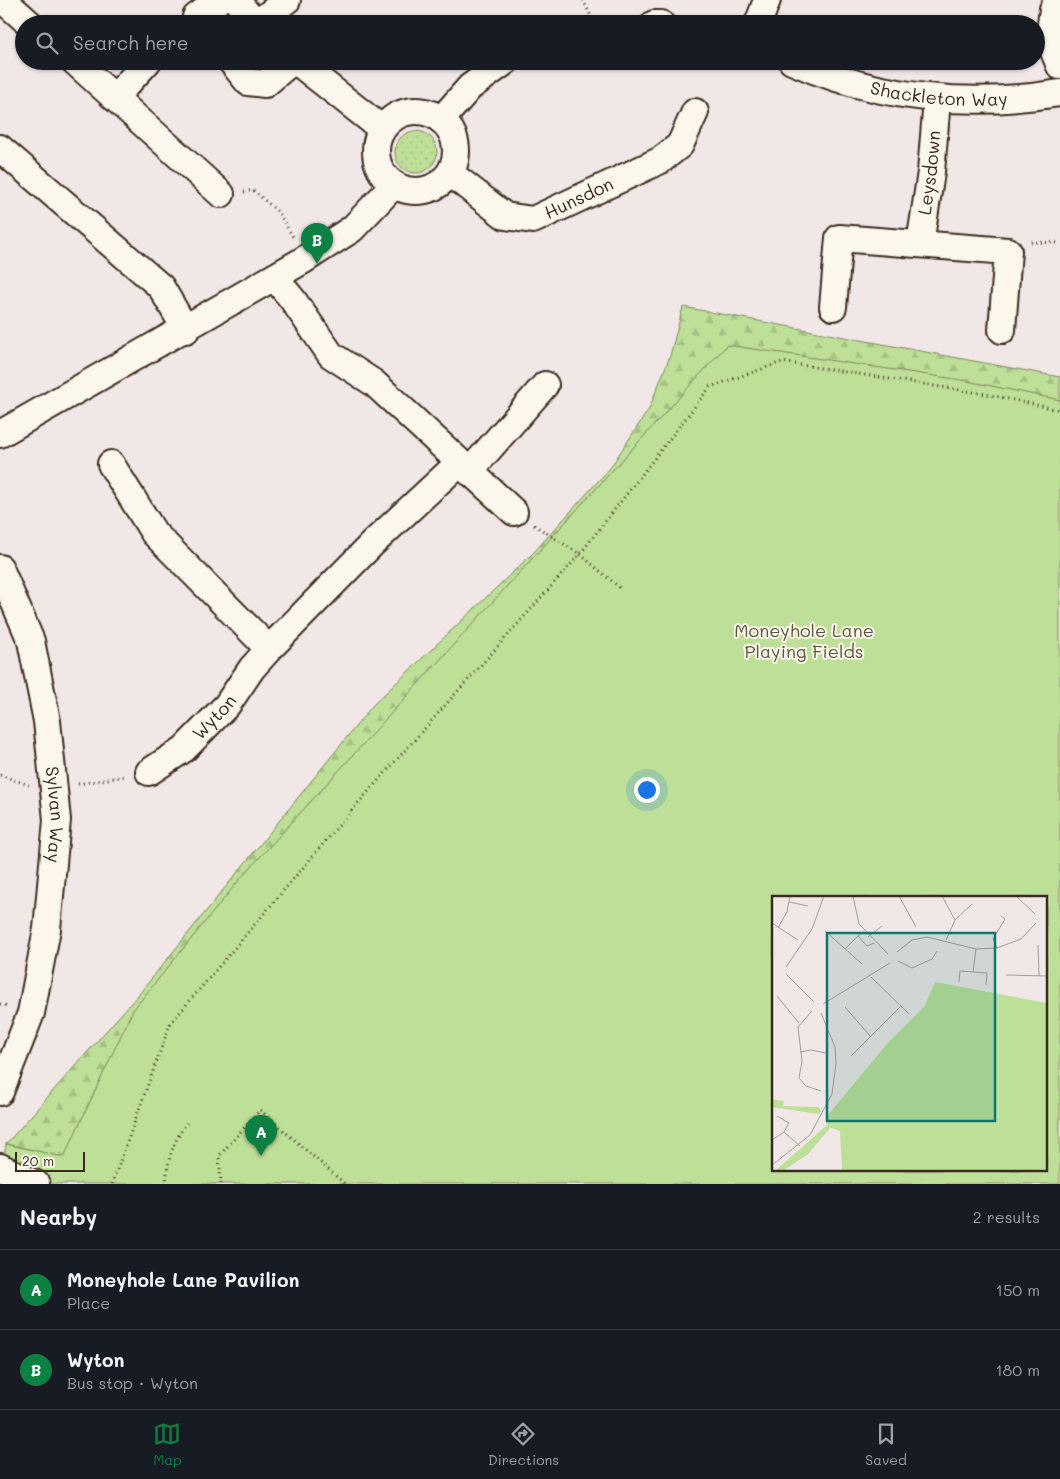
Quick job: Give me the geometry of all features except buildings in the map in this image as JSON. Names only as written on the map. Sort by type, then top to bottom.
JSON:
[{"type":"street","points":[[3,0],[20,15]]},
{"type":"street","points":[[203,15],[219,0]]},
{"type":"street","points":[[236,0],[248,15]]},
{"type":"street","points":[[268,15],[287,0]]},
{"type":"street","points":[[761,15],[766,0]]},
{"type":"street","points":[[1059,0],[1053,8],[1049,40],[1060,66]]},
{"type":"street","points":[[84,70],[221,194]]},
{"type":"street","points":[[115,97],[140,70]]},
{"type":"street","points":[[238,70],[248,82],[265,84],[281,70]]},
{"type":"street","points":[[307,70],[382,129]]},
{"type":"street","points":[[441,120],[470,87],[494,70]]},
{"type":"street","name":"Shackleton Way","points":[[817,70],[850,82],[937,100],[987,101],[1060,93]]},
{"type":"street","name":"Leysdown","points":[[920,244],[931,172],[937,100]]},
{"type":"street","points":[[423,112],[441,120],[454,139],[456,150],[450,173],[441,182],[424,190],[406,190],[394,185],[385,177],[378,166],[377,141],[382,129],[391,120],[403,113],[423,112]]},
{"type":"street","name":"Hunsdon","points":[[450,173],[505,216],[533,220],[661,160],[680,145],[695,112]]},
{"type":"street","points":[[0,148],[161,287],[186,330]]},
{"type":"street","points":[[0,434],[186,330],[302,261],[352,229],[394,185]]},
{"type":"street","points":[[833,307],[839,238],[1008,251],[1002,330]]},
{"type":"street","points":[[274,278],[293,300],[331,355],[374,383],[514,512]]},
{"type":"street","name":"Wyton","points":[[149,772],[190,743],[227,705],[252,668],[269,649],[373,543],[464,467],[544,385]]},
{"type":"street","points":[[111,464],[154,533],[269,649]]},
{"type":"street","name":"Sylvan Way","points":[[0,568],[31,640],[47,721],[57,820],[47,928],[31,1013],[0,1092]]},
{"type":"street","points":[[0,1167],[36,1184]]},
{"type":"path","points":[[583,0],[590,15]]},
{"type":"path","points":[[221,194],[254,190],[278,212],[291,233],[302,261]]},
{"type":"path","points":[[112,1184],[170,1024],[352,810],[580,554],[710,387],[782,362],[966,391],[1060,410]]},
{"type":"path","points":[[514,512],[580,554],[620,588]]},
{"type":"path","points":[[221,1184],[219,1156],[260,1110],[345,1184]]},
{"type":"path","points":[[166,1184],[167,1162],[182,1129],[187,1123]]},
{"type":"green space","points":[[412,131],[420,131],[431,137],[437,152],[431,167],[420,173],[412,173],[401,167],[395,156],[395,148],[401,137]]},
{"type":"green space","points":[[683,307],[1060,377],[1060,469],[111,1168],[6,1144],[139,994],[373,705],[534,552],[610,468],[649,409],[670,356]]},
{"type":"green space","name":"Moneyhole Lane Playing Fields","points":[[727,345],[962,380],[1060,400],[1060,1184],[0,1184],[6,1144],[64,1157],[133,1010],[240,879]]},
{"type":"place","name":"Wyton","points":[[317,264]]},
{"type":"place","name":"Moneyhole Lane Pavilion","points":[[261,1156]]}]
